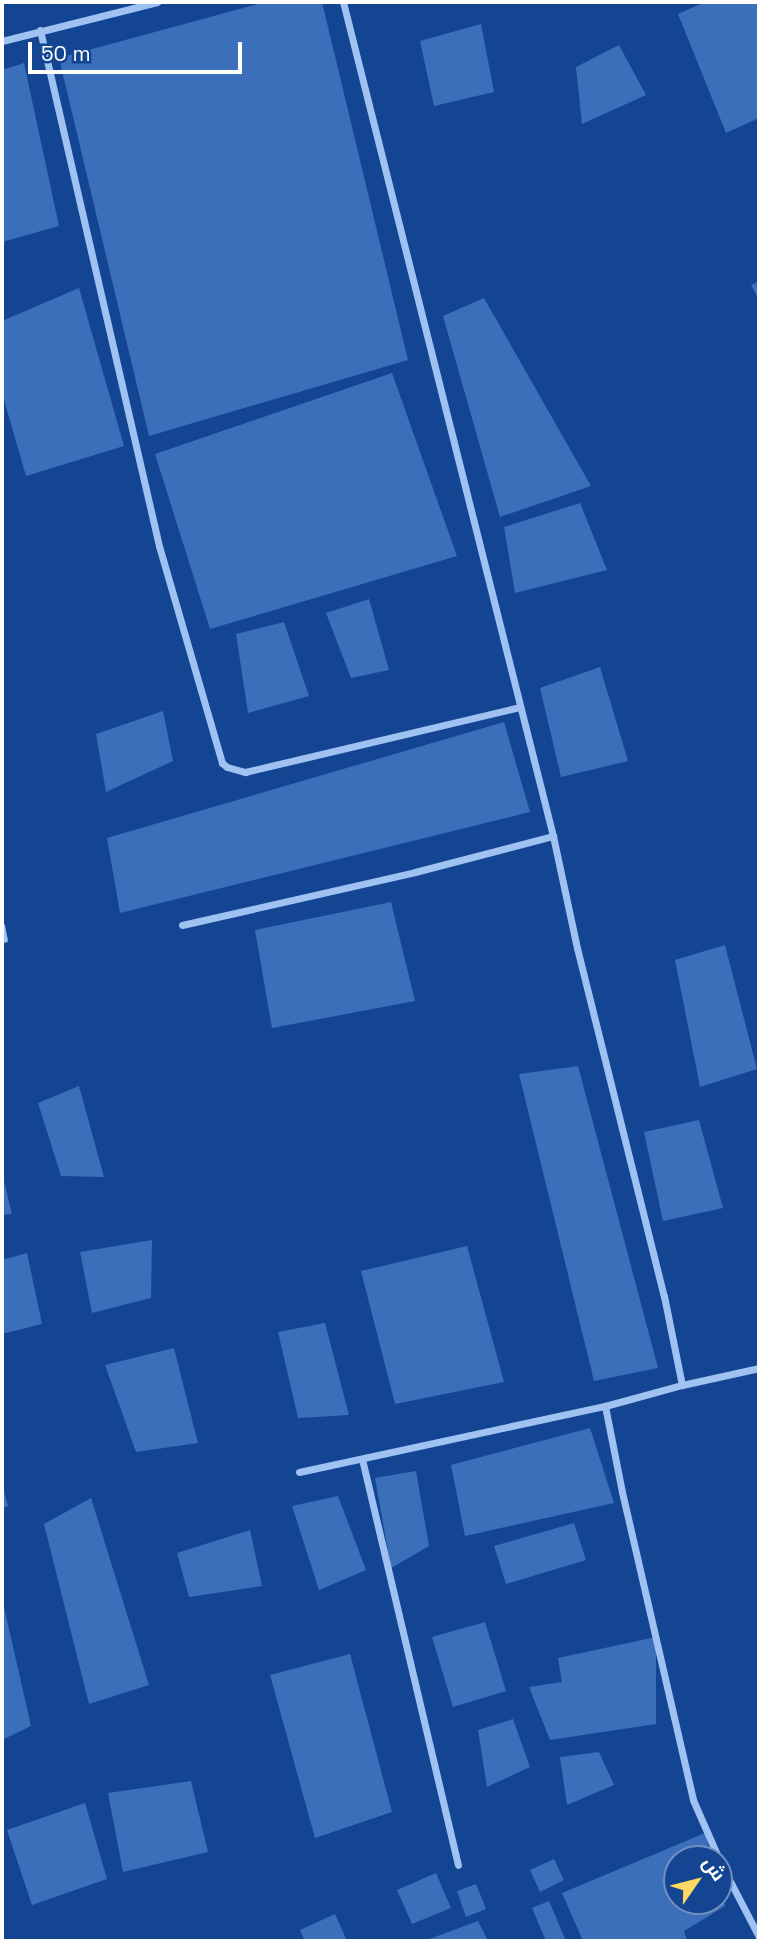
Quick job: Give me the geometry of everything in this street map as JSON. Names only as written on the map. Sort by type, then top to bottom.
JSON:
[{"type":"street","points":[[2,41],[157,2]]},
{"type":"street","points":[[343,2],[553,836],[577,948],[664,1296],[682,1385]]},
{"type":"street","points":[[40,30],[159,546],[222,763],[245,772],[519,707]]},
{"type":"street","points":[[182,925],[403,875],[553,836]]},
{"type":"street","points":[[299,1472],[605,1406],[759,1368]]},
{"type":"street","points":[[605,1406],[622,1492],[693,1800],[713,1845]]},
{"type":"street","points":[[362,1458],[458,1865]]},
{"type":"street","points":[[733,1886],[759,1937]]},
{"type":"lane","points":[[2,925],[5,940]]},
{"type":"building","points":[[265,2],[322,2],[408,360],[149,436],[59,58]]},
{"type":"building","points":[[705,2],[759,2],[759,118],[726,133],[678,14]]},
{"type":"building","points":[[481,24],[494,92],[434,106],[420,41]]},
{"type":"building","points":[[619,45],[646,95],[582,124],[576,67]]},
{"type":"building","points":[[24,63],[59,226],[2,242],[2,70]]},
{"type":"building","points":[[759,281],[759,300],[751,285]]},
{"type":"building","points":[[79,288],[124,446],[26,476],[2,393],[2,321]]},
{"type":"building","points":[[484,298],[591,486],[500,517],[443,316]]},
{"type":"building","points":[[392,373],[457,556],[210,629],[155,454]]},
{"type":"building","points":[[580,503],[607,570],[515,593],[504,527]]},
{"type":"building","points":[[369,599],[389,670],[351,678],[326,613]]},
{"type":"building","points":[[284,622],[309,696],[248,713],[236,634]]},
{"type":"building","points":[[600,667],[628,761],[561,777],[540,688]]},
{"type":"building","points":[[163,711],[173,761],[106,792],[96,734]]},
{"type":"building","points":[[504,722],[530,812],[120,913],[107,838]]},
{"type":"building","points":[[391,902],[415,1001],[272,1028],[255,930]]},
{"type":"building","points":[[725,945],[757,1069],[700,1087],[675,960]]},
{"type":"building","points":[[578,1066],[658,1368],[594,1381],[519,1074]]},
{"type":"building","points":[[79,1086],[104,1177],[61,1176],[38,1103]]},
{"type":"building","points":[[699,1120],[723,1208],[663,1221],[644,1132]]},
{"type":"building","points":[[3,1177],[12,1214],[2,1215]]},
{"type":"building","points":[[152,1240],[151,1298],[92,1313],[80,1252]]},
{"type":"building","points":[[467,1246],[504,1382],[395,1404],[361,1271]]},
{"type":"building","points":[[27,1253],[42,1324],[2,1334],[2,1260]]},
{"type":"building","points":[[325,1323],[349,1415],[298,1418],[278,1332]]},
{"type":"building","points":[[174,1348],[198,1443],[136,1452],[105,1365]]},
{"type":"building","points":[[590,1428],[614,1503],[465,1536],[451,1465]]},
{"type":"building","points":[[416,1471],[429,1546],[391,1568],[375,1478]]},
{"type":"building","points":[[2,1483],[8,1506],[2,1508]]},
{"type":"building","points":[[338,1496],[366,1570],[319,1590],[292,1506]]},
{"type":"building","points":[[91,1498],[149,1685],[89,1704],[44,1524]]},
{"type":"building","points":[[574,1523],[586,1560],[506,1584],[494,1546]]},
{"type":"building","points":[[250,1530],[262,1586],[189,1597],[177,1553]]},
{"type":"building","points":[[2,1598],[31,1726],[2,1740]]},
{"type":"building","points":[[485,1622],[506,1691],[453,1707],[432,1637]]},
{"type":"building","points":[[656,1637],[656,1724],[550,1740],[529,1687],[562,1682],[558,1658]]},
{"type":"building","points":[[350,1654],[392,1812],[315,1838],[270,1675]]},
{"type":"building","points":[[513,1719],[530,1767],[487,1787],[478,1730]]},
{"type":"building","points":[[599,1752],[614,1785],[567,1805],[560,1757]]},
{"type":"building","points":[[191,1781],[208,1852],[123,1872],[108,1793]]},
{"type":"building","points":[[85,1803],[107,1879],[32,1905],[7,1830]]},
{"type":"building","points":[[705,1833],[708,1845],[676,1845]]},
{"type":"building","points":[[663,1851],[663,1915],[710,1915],[684,1931],[687,1941],[583,1941],[562,1893]]},
{"type":"building","points":[[554,1859],[564,1880],[540,1892],[530,1870]]},
{"type":"building","points":[[436,1873],[451,1908],[412,1924],[397,1890]]},
{"type":"building","points":[[476,1884],[486,1909],[466,1917],[457,1891]]},
{"type":"building","points":[[549,1901],[566,1941],[546,1941],[532,1908]]},
{"type":"building","points":[[335,1914],[347,1941],[305,1941],[300,1930]]},
{"type":"building","points":[[478,1921],[488,1941],[424,1941]]}]
